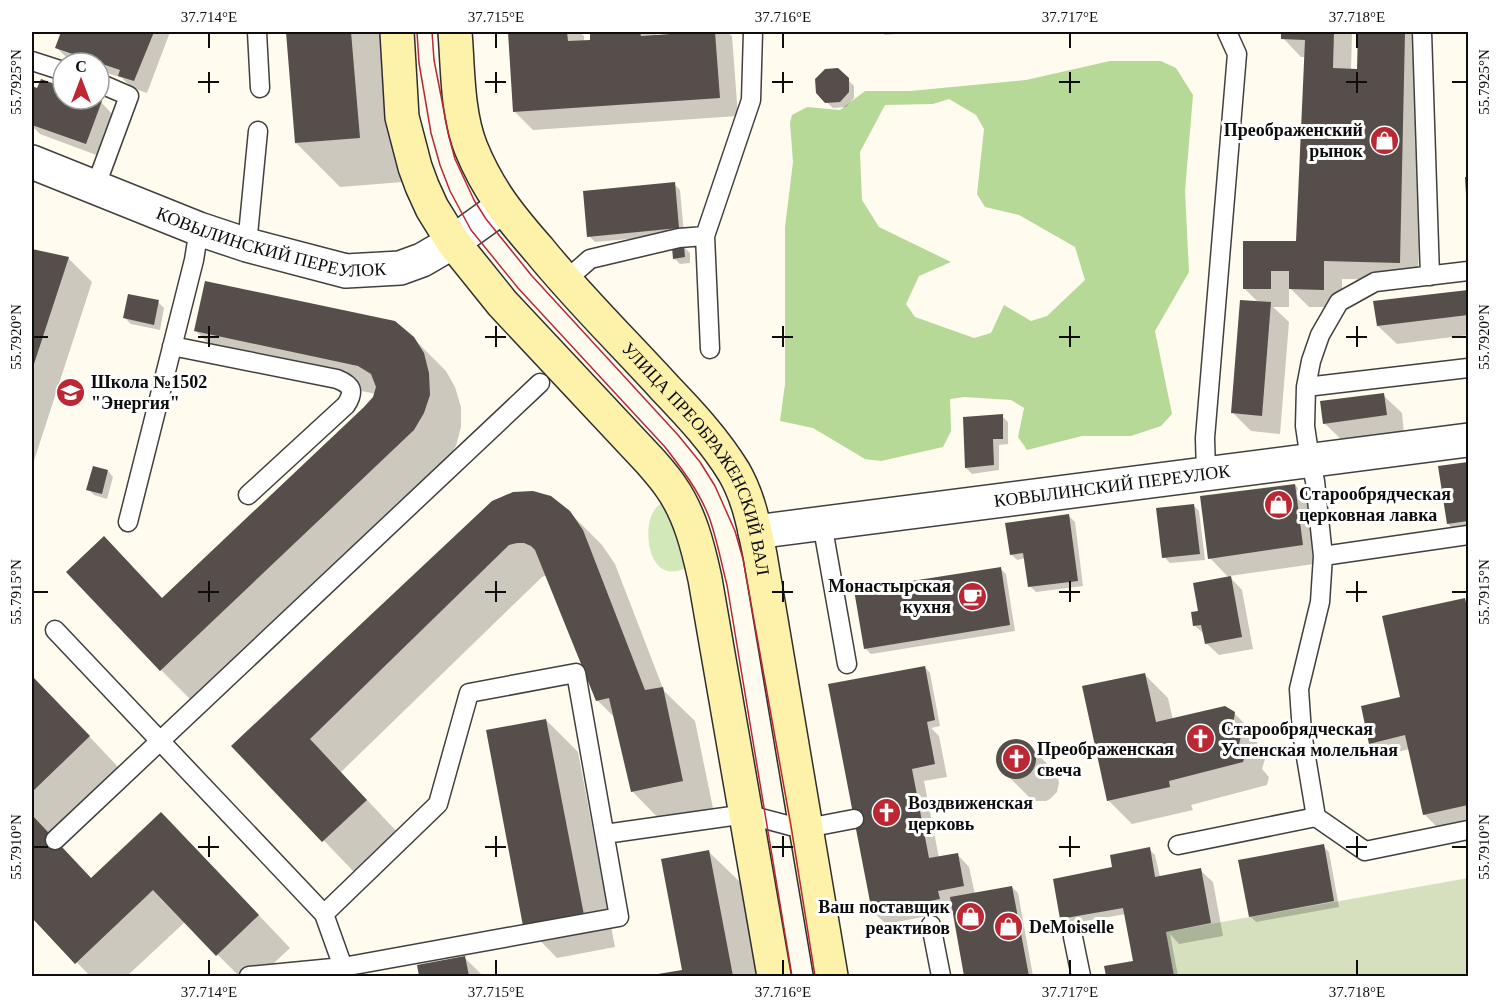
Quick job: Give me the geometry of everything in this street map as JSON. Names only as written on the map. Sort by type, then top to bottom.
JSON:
[{"type":"main road","name":"УЛИЦА ПРЕОБРАЖЕНСКИЙ ВАЛ","points":[[397,32],[402,117],[415,167],[432,208],[453,242],[502,303],[650,461],[671,487],[694,533],[703,569],[774,976]]},
{"type":"main road","name":"УЛИЦА ПРЕОБРАЖЕНСКИЙ ВАЛ","points":[[455,32],[462,114],[467,136],[484,178],[502,207],[565,281],[718,447],[744,492],[755,532],[831,976]]},
{"type":"street","name":"КОВЫЛИНСКИЙ ПЕРЕУЛОК","points":[[32,162],[199,230],[346,271],[400,268],[422,260],[453,242],[502,207]]},
{"type":"street","name":"КОВЫЛИНСКИЙ ПЕРЕУЛОК","points":[[755,532],[1468,440]]},
{"type":"lane","points":[[256,32],[260,88]]},
{"type":"lane","points":[[710,349],[705,236],[751,100],[753,32]]},
{"type":"lane","points":[[1206,474],[1205,438],[1237,54],[1227,32]]},
{"type":"lane","points":[[1422,32],[1430,276]]},
{"type":"lane","points":[[32,61],[51,67]]},
{"type":"lane","points":[[95,188],[129,96],[111,88]]},
{"type":"lane","points":[[247,245],[258,131]]},
{"type":"lane","points":[[128,522],[194,260],[199,230]]},
{"type":"lane","points":[[565,281],[590,259],[679,238],[705,236]]},
{"type":"lane","points":[[1468,271],[1375,282],[1339,302],[1320,335],[1306,387],[1305,426],[1316,481],[1323,556],[1320,602],[1299,688],[1302,733],[1316,817],[1365,851],[1468,830]]},
{"type":"lane","points":[[172,346],[337,379],[350,386],[350,399],[346,405],[248,495]]},
{"type":"lane","points":[[1306,387],[1468,368]]},
{"type":"lane","points":[[55,840],[540,383]]},
{"type":"lane","points":[[822,523],[847,664]]},
{"type":"lane","points":[[1323,556],[1468,536]]},
{"type":"lane","points":[[55,630],[324,914],[344,972]]},
{"type":"lane","points":[[249,976],[344,972],[619,917],[576,673],[470,693],[438,804],[324,914]]},
{"type":"lane","points":[[605,834],[746,814],[807,828],[854,819]]},
{"type":"lane","points":[[1178,845],[1316,817]]},
{"type":"lane","points":[[931,925],[941,976]]},
{"type":"lane","points":[[1073,937],[1081,976]]},
{"type":"green space","points":[[1110,61],[1161,61],[1176,68],[1193,95],[1185,191],[1189,272],[1155,331],[1172,414],[1161,426],[1131,436],[1082,436],[1027,450],[1018,437],[1024,408],[1011,400],[964,397],[950,399],[951,431],[943,447],[881,461],[865,459],[813,428],[780,421],[785,384],[785,227],[793,162],[790,123],[792,115],[807,107],[840,110],[865,91],[910,91],[1026,80]],"holes":[[[949,99],[976,115],[984,129],[977,194],[985,207],[1019,215],[1075,247],[1085,280],[1047,316],[1031,321],[1004,305],[991,333],[974,338],[915,317],[906,304],[919,276],[951,262],[879,227],[862,200],[860,152],[885,105],[933,104]]]},
{"type":"green space","points":[[663,501],[692,566],[678,571],[668,571],[659,566],[654,560],[649,543],[651,517]]},
{"type":"green space","points":[[1468,878],[1468,976],[1174,976],[1166,932]]},
{"type":"building","points":[[61,32],[154,32],[134,81],[118,76],[120,70],[111,67],[111,51],[64,51],[55,48]]},
{"type":"building","points":[[286,32],[351,32],[360,138],[295,143]]},
{"type":"building","points":[[508,32],[567,32],[568,41],[590,40],[590,32],[640,32],[641,36],[670,34],[669,32],[715,32],[720,98],[513,112]]},
{"type":"building","points":[[1281,32],[1334,32],[1333,68],[1357,69],[1358,32],[1405,32],[1400,263],[1324,261],[1324,290],[1289,289],[1289,271],[1271,271],[1271,289],[1243,289],[1243,241],[1296,241],[1305,40],[1281,39]]},
{"type":"building","points":[[838,68],[849,78],[849,92],[840,102],[825,103],[816,93],[815,79],[825,69]]},
{"type":"building","points":[[41,79],[51,83],[51,111],[98,111],[86,144],[32,125],[32,86],[37,88]]},
{"type":"building","points":[[1465,177],[1468,177],[1468,211],[1467,211]]},
{"type":"building","points":[[675,182],[679,228],[587,237],[583,191]]},
{"type":"building","points":[[684,246],[685,257],[673,259],[672,247]]},
{"type":"building","points":[[32,249],[69,257],[32,370]]},
{"type":"building","points":[[205,281],[395,321],[414,337],[424,353],[429,373],[430,395],[424,413],[414,430],[160,671],[66,572],[104,536],[162,598],[364,407],[373,397],[376,387],[371,374],[358,366],[194,331]]},
{"type":"building","points":[[1468,290],[1468,315],[1377,326],[1373,301]]},
{"type":"building","points":[[128,294],[159,300],[154,325],[123,318]]},
{"type":"building","points":[[1240,300],[1271,302],[1262,416],[1231,413]]},
{"type":"building","points":[[1384,393],[1387,415],[1323,424],[1320,401]]},
{"type":"building","points":[[1003,414],[1003,439],[993,439],[994,465],[965,468],[963,417]]},
{"type":"building","points":[[1468,462],[1468,521],[1447,524],[1438,466]]},
{"type":"building","points":[[93,466],[108,470],[102,494],[86,490]]},
{"type":"building","points":[[1295,484],[1303,545],[1208,559],[1200,496]]},
{"type":"building","points":[[533,491],[551,496],[570,511],[583,530],[645,690],[663,687],[683,781],[631,792],[609,698],[596,701],[535,550],[524,543],[517,543],[509,545],[310,739],[367,800],[322,842],[231,746],[492,501],[513,492]]},
{"type":"building","points":[[1194,504],[1200,554],[1162,558],[1156,508]]},
{"type":"building","points":[[1069,514],[1078,581],[1028,587],[1023,553],[1010,555],[1005,523]]},
{"type":"building","points":[[1001,567],[1010,625],[864,649],[854,590]]},
{"type":"building","points":[[1231,576],[1242,637],[1205,644],[1201,625],[1193,626],[1191,612],[1198,611],[1193,583]]},
{"type":"building","points":[[1465,598],[1468,612],[1468,805],[1423,815],[1405,735],[1369,744],[1361,706],[1400,697],[1382,616]]},
{"type":"building","name":"Воздвиженская церковь","points":[[925,666],[935,720],[927,722],[935,764],[912,769],[929,858],[958,853],[964,886],[938,891],[940,899],[872,912],[828,684]]},
{"type":"building","points":[[1145,673],[1156,722],[1225,706],[1235,712],[1233,725],[1242,733],[1239,744],[1246,752],[1243,762],[1169,781],[1170,787],[1107,801],[1082,686]]},
{"type":"building","points":[[32,676],[90,736],[32,792]]},
{"type":"building","points":[[546,719],[584,915],[523,926],[486,730]]},
{"type":"building","name":"Преображенская свеча","points":[[1016,739],[1030,745],[1036,759],[1030,773],[1016,779],[1002,773],[996,759],[1002,745]]},
{"type":"building","points":[[161,812],[259,915],[216,956],[153,890],[75,964],[32,918],[32,815],[91,878]]},
{"type":"building","points":[[1324,844],[1334,901],[1249,917],[1238,860]]},
{"type":"building","points":[[1150,847],[1155,877],[1201,868],[1211,923],[1166,932],[1174,976],[1106,976],[1104,966],[1133,961],[1123,908],[1060,919],[1053,879],[1112,867],[1110,855]]},
{"type":"building","points":[[709,850],[733,976],[652,976],[682,970],[661,859]]},
{"type":"building","points":[[1012,886],[1029,976],[964,976],[950,897]]},
{"type":"building","points":[[465,956],[469,976],[419,976],[417,965]]},
{"type":"tram line","points":[[417,32],[419,63],[431,133],[450,191],[471,230],[518,288],[665,447],[695,489],[709,517],[727,585],[792,976]]},
{"type":"tram line","points":[[432,32],[434,60],[449,137],[455,159],[474,200],[486,219],[532,276],[700,462],[715,486],[735,531],[743,559],[791,826],[815,976]]},
{"type":"place","name":"Преображенский рынок","points":[[1384,140]]},
{"type":"place","name":"Школа №1502 \"Энергия\"","points":[[70,392]]},
{"type":"place","name":"Старообрядческая церковная лавка","points":[[1278,504]]},
{"type":"place","name":"Монастырская кухня","points":[[972,596]]},
{"type":"place","name":"Старообрядческая Успенская молельная","points":[[1200,739]]},
{"type":"place","name":"Преображенская свеча","points":[[1016,759]]},
{"type":"place","name":"Воздвиженская церковь","points":[[887,813]]},
{"type":"place","name":"Ваш поставщик реактивов","points":[[971,917]]},
{"type":"place","name":"DeMoiselle","points":[[1008,927]]}]
